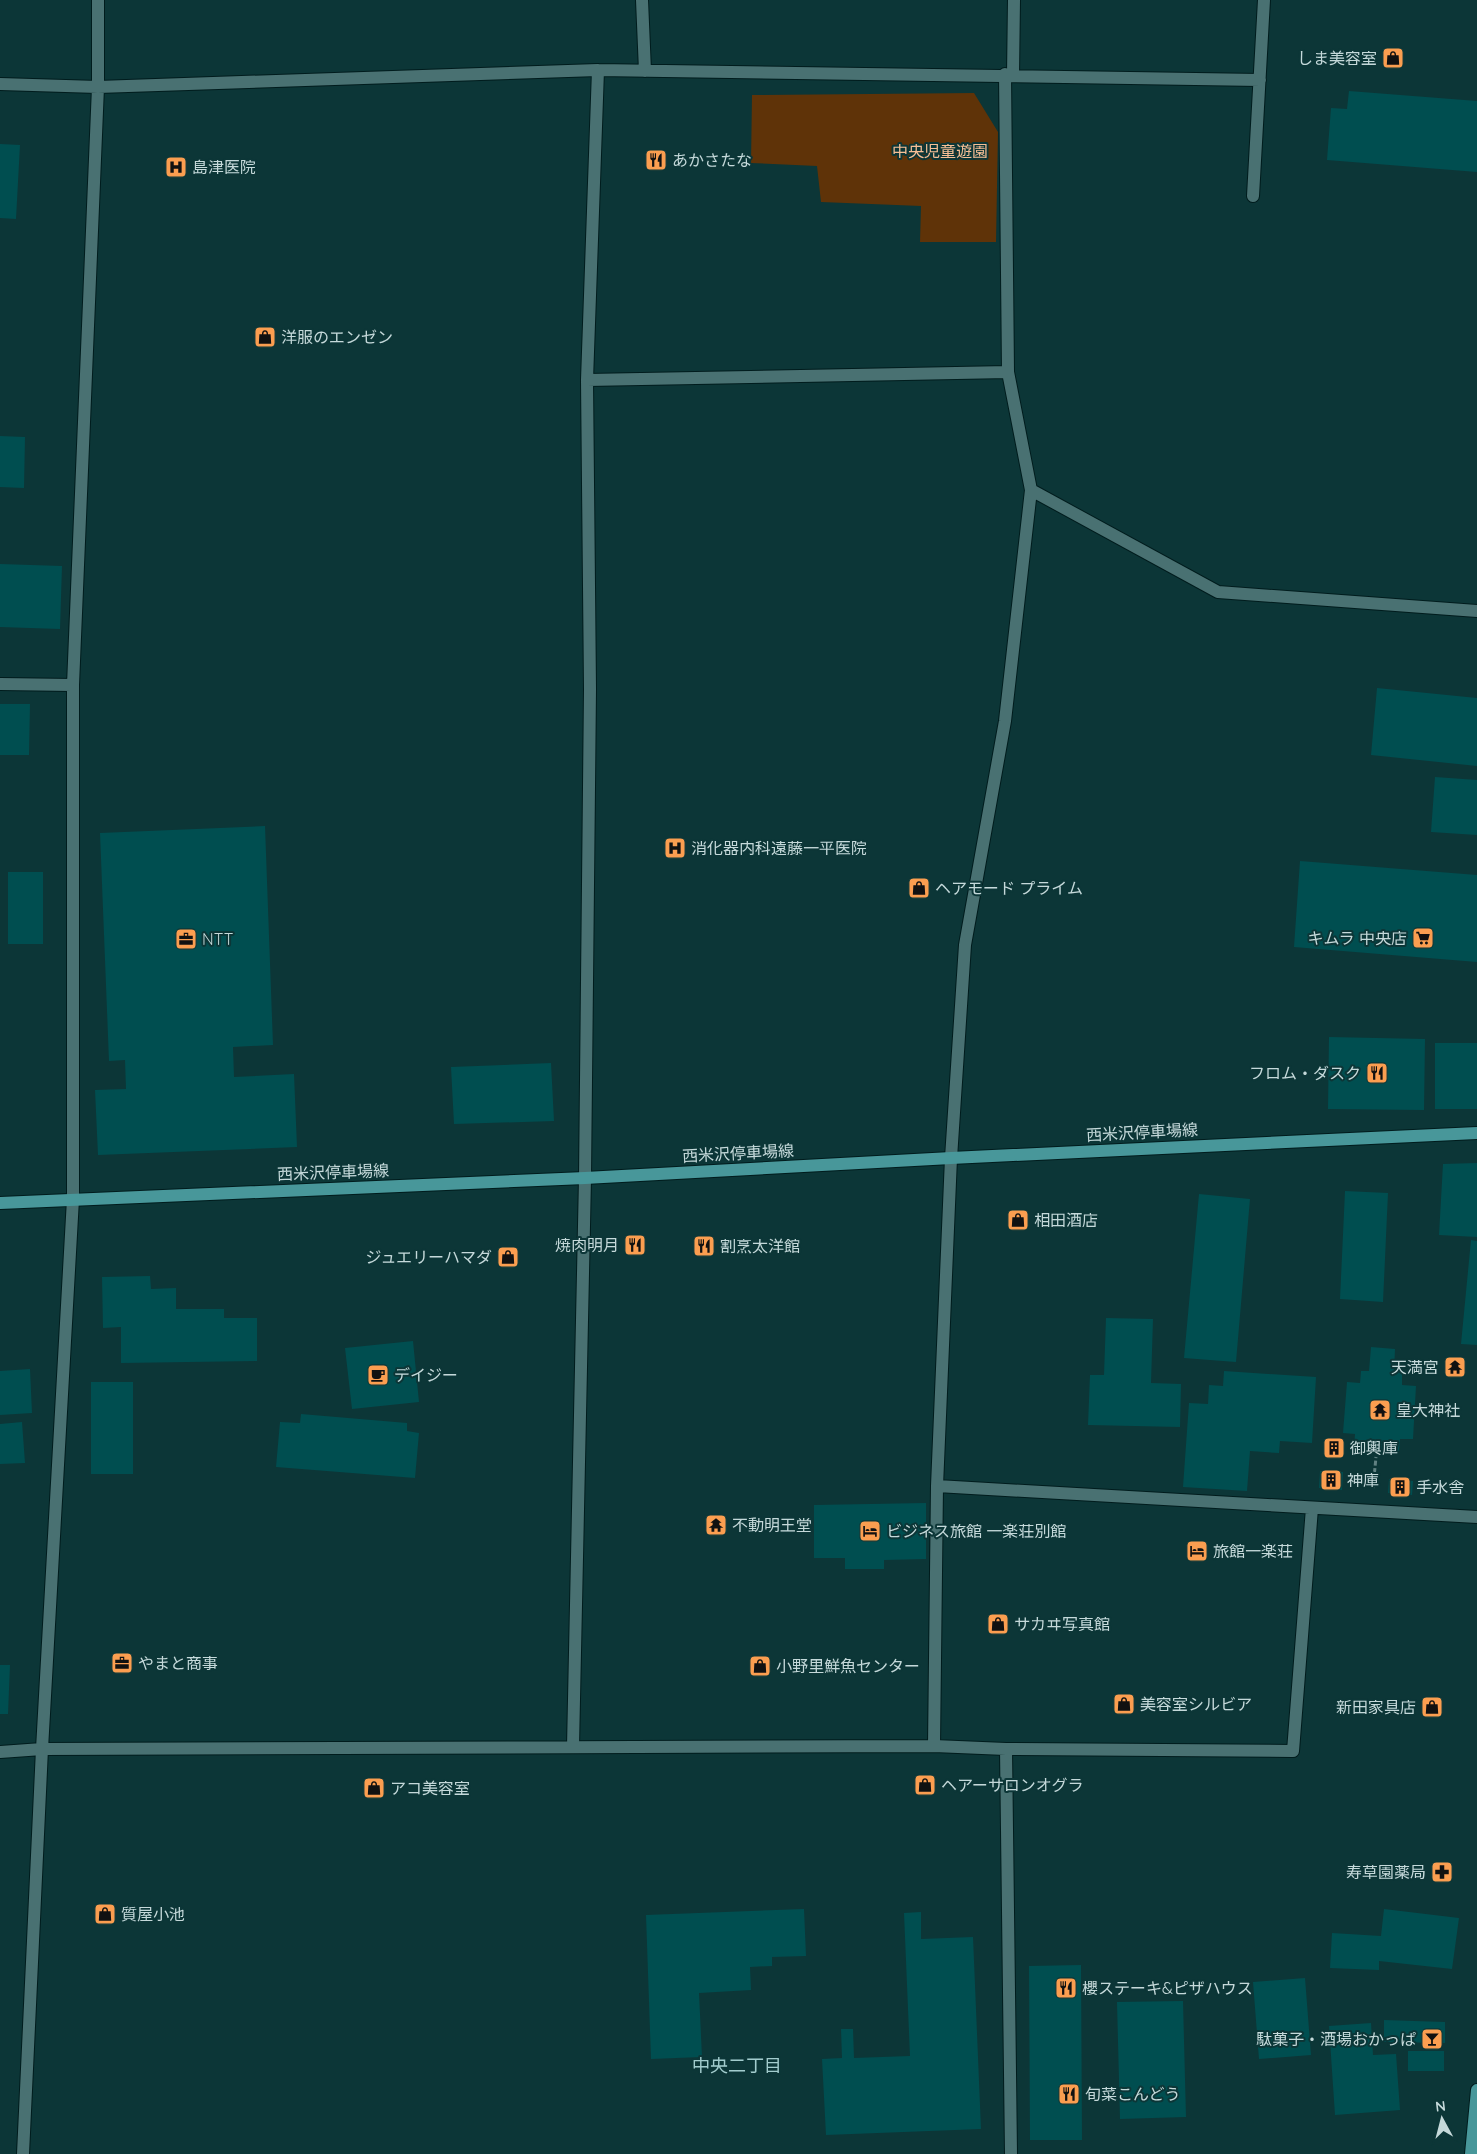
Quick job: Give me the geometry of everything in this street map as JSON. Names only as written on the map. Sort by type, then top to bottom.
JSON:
[{"type":"main road","name":"西米沢停車場線","points":[[0,1203],[585,1178],[951,1158],[1477,1133]]},
{"type":"main road","points":[[1471,2154],[1477,2090]]},
{"type":"street","points":[[23,2154],[42,1749],[73,1199],[73,685],[98,88],[98,0]]},
{"type":"street","points":[[642,0],[645,71]]},
{"type":"street","points":[[934,1746],[937,1486],[951,1158],[965,946],[1005,721],[1031,490],[1008,372],[1009,74],[1014,0]]},
{"type":"street","points":[[1253,196],[1264,0]]},
{"type":"street","points":[[574,1747],[585,1178],[590,699],[588,380],[598,70]]},
{"type":"street","points":[[0,84],[98,88],[598,70],[1009,74],[1260,80]]},
{"type":"street","points":[[588,380],[1008,372]]},
{"type":"street","points":[[1031,490],[1218,592],[1477,611]]},
{"type":"street","points":[[0,684],[73,685]]},
{"type":"street","points":[[937,1486],[1477,1517]]},
{"type":"street","points":[[0,1752],[42,1749],[934,1746],[1006,1749],[1293,1751],[1312,1508]]},
{"type":"street","points":[[1006,1749],[1010,2154]]},
{"type":"green space","name":"中央児童遊園","points":[[974,93],[998,132],[996,242],[920,242],[921,206],[821,202],[817,166],[751,163],[752,95]]},
{"type":"building","points":[[1349,91],[1477,101],[1477,172],[1327,160],[1331,108],[1347,109]]},
{"type":"building","points":[[0,144],[20,145],[16,219],[0,218]]},
{"type":"building","points":[[0,436],[25,437],[24,488],[0,487]]},
{"type":"building","points":[[0,564],[62,566],[60,629],[0,627]]},
{"type":"building","points":[[1377,688],[1477,698],[1477,766],[1371,755]]},
{"type":"building","points":[[0,704],[30,704],[29,755],[0,755]]},
{"type":"building","points":[[1435,777],[1477,780],[1477,835],[1431,832]]},
{"type":"building","name":"NTT","points":[[265,826],[273,1045],[233,1047],[234,1077],[294,1074],[297,1147],[98,1155],[95,1090],[126,1089],[125,1060],[109,1061],[100,833]]},
{"type":"building","points":[[1300,861],[1477,875],[1477,962],[1294,947]]},
{"type":"building","points":[[8,872],[43,872],[43,944],[8,944]]},
{"type":"building","points":[[1329,1037],[1425,1039],[1424,1110],[1328,1109]]},
{"type":"building","points":[[1435,1043],[1477,1043],[1477,1109],[1435,1109]]},
{"type":"building","points":[[551,1063],[554,1121],[454,1124],[451,1067]]},
{"type":"building","points":[[1477,1163],[1477,1237],[1439,1235],[1443,1164]]},
{"type":"building","points":[[1345,1191],[1388,1193],[1383,1302],[1340,1299]]},
{"type":"building","points":[[1199,1194],[1250,1199],[1236,1362],[1184,1358]]},
{"type":"building","points":[[1471,1240],[1477,1241],[1477,1345],[1461,1344]]},
{"type":"building","points":[[150,1276],[151,1289],[176,1288],[176,1309],[224,1309],[224,1318],[257,1318],[257,1361],[121,1363],[121,1327],[103,1328],[102,1277]]},
{"type":"building","points":[[1106,1318],[1153,1319],[1151,1383],[1181,1384],[1180,1427],[1088,1425],[1090,1375],[1104,1375]]},
{"type":"building","points":[[413,1341],[419,1402],[352,1409],[345,1348]]},
{"type":"building","name":"皇大神社","points":[[1371,1347],[1395,1349],[1394,1372],[1402,1372],[1402,1385],[1416,1386],[1413,1439],[1400,1439],[1399,1451],[1354,1449],[1355,1434],[1343,1433],[1347,1382],[1360,1383],[1361,1371],[1369,1371]]},
{"type":"building","name":"天満宮","points":[[1446,1357],[1465,1358],[1464,1377],[1445,1375]]},
{"type":"building","points":[[30,1369],[32,1413],[0,1415],[0,1371]]},
{"type":"building","points":[[1224,1371],[1316,1377],[1312,1443],[1280,1441],[1279,1453],[1250,1451],[1247,1491],[1183,1487],[1189,1403],[1208,1404],[1209,1385],[1223,1386]]},
{"type":"building","points":[[91,1382],[133,1382],[133,1474],[91,1474]]},
{"type":"building","points":[[301,1414],[407,1423],[407,1431],[419,1433],[415,1478],[276,1467],[280,1422],[300,1423]]},
{"type":"building","points":[[22,1422],[25,1463],[0,1464],[0,1424]]},
{"type":"building","name":"御輿庫","points":[[1325,1441],[1345,1443],[1344,1455],[1324,1453]]},
{"type":"building","name":"神庫","points":[[1320,1471],[1343,1472],[1342,1490],[1319,1488]]},
{"type":"building","name":"手水舎","points":[[1389,1479],[1413,1481],[1412,1495],[1388,1493]]},
{"type":"building","name":"ビジネス旅館 一楽荘別館","points":[[926,1503],[926,1559],[884,1560],[884,1569],[845,1569],[845,1558],[814,1558],[814,1505]]},
{"type":"building","name":"不動明王堂","points":[[726,1517],[727,1532],[707,1534],[705,1518]]},
{"type":"building","points":[[0,1665],[10,1665],[8,1714],[0,1714]]},
{"type":"building","points":[[804,1909],[806,1956],[772,1957],[772,1966],[750,1967],[751,1990],[699,1993],[702,2057],[651,2059],[646,1915]]},
{"type":"building","points":[[1384,1909],[1459,1918],[1452,1969],[1379,1961],[1379,1970],[1330,1968],[1332,1933],[1381,1936]]},
{"type":"building","points":[[921,1912],[921,1939],[973,1937],[981,2129],[826,2135],[822,2059],[842,2058],[841,2029],[853,2029],[854,2058],[910,2056],[904,1913]]},
{"type":"building","points":[[1081,1965],[1082,2140],[1030,2140],[1029,1966]]},
{"type":"building","points":[[1305,1978],[1311,2055],[1259,2059],[1253,1982]]},
{"type":"building","points":[[1183,2001],[1186,2117],[1120,2119],[1117,2002]]},
{"type":"building","points":[[1384,2020],[1445,2022],[1445,2043],[1384,2042]]},
{"type":"building","points":[[1371,2023],[1373,2055],[1396,2054],[1400,2110],[1335,2115],[1329,2026]]},
{"type":"building","points":[[1408,2051],[1444,2051],[1444,2071],[1408,2071]]},
{"type":"place","name":"しま美容室","points":[[1393,58]]},
{"type":"place","name":"あかさたな","points":[[656,160]]},
{"type":"place","name":"島津医院","points":[[176,167]]},
{"type":"place","name":"洋服のエンゼン","points":[[265,337]]},
{"type":"place","name":"消化器内科遠藤一平医院","points":[[675,848]]},
{"type":"place","name":"ヘアモード プライム","points":[[919,888]]},
{"type":"place","name":"キムラ 中央店","points":[[1423,938]]},
{"type":"place","name":"NTT","points":[[186,939]]},
{"type":"place","name":"フロム・ダスク","points":[[1377,1073]]},
{"type":"place","name":"相田酒店","points":[[1018,1220]]},
{"type":"place","name":"焼肉明月","points":[[635,1245]]},
{"type":"place","name":"割烹太洋館","points":[[704,1246]]},
{"type":"place","name":"ジュエリーハマダ","points":[[508,1257]]},
{"type":"place","name":"天満宮","points":[[1455,1367]]},
{"type":"place","name":"デイジー","points":[[378,1375]]},
{"type":"place","name":"皇大神社","points":[[1380,1410]]},
{"type":"place","name":"御輿庫","points":[[1334,1448]]},
{"type":"place","name":"神庫","points":[[1331,1480]]},
{"type":"place","name":"手水舎","points":[[1400,1487]]},
{"type":"place","name":"不動明王堂","points":[[716,1525]]},
{"type":"place","name":"ビジネス旅館 一楽荘別館","points":[[870,1531]]},
{"type":"place","name":"旅館一楽荘","points":[[1197,1551]]},
{"type":"place","name":"サカヰ写真館","points":[[998,1624]]},
{"type":"place","name":"やまと商事","points":[[122,1663]]},
{"type":"place","name":"小野里鮮魚センター","points":[[760,1666]]},
{"type":"place","name":"美容室シルビア","points":[[1124,1704]]},
{"type":"place","name":"新田家具店","points":[[1432,1707]]},
{"type":"place","name":"ヘアーサロンオグラ","points":[[925,1785]]},
{"type":"place","name":"アコ美容室","points":[[374,1788]]},
{"type":"place","name":"寿草園薬局","points":[[1442,1872]]},
{"type":"place","name":"質屋小池","points":[[105,1914]]},
{"type":"place","name":"櫻ステーキ&ピザハウス","points":[[1066,1988]]},
{"type":"place","name":"駄菓子・酒場おかっぱ","points":[[1432,2039]]},
{"type":"place","name":"旬菜こんどう","points":[[1069,2094]]},
{"type":"district","name":"中央二丁目","points":[[737,2066]]}]
